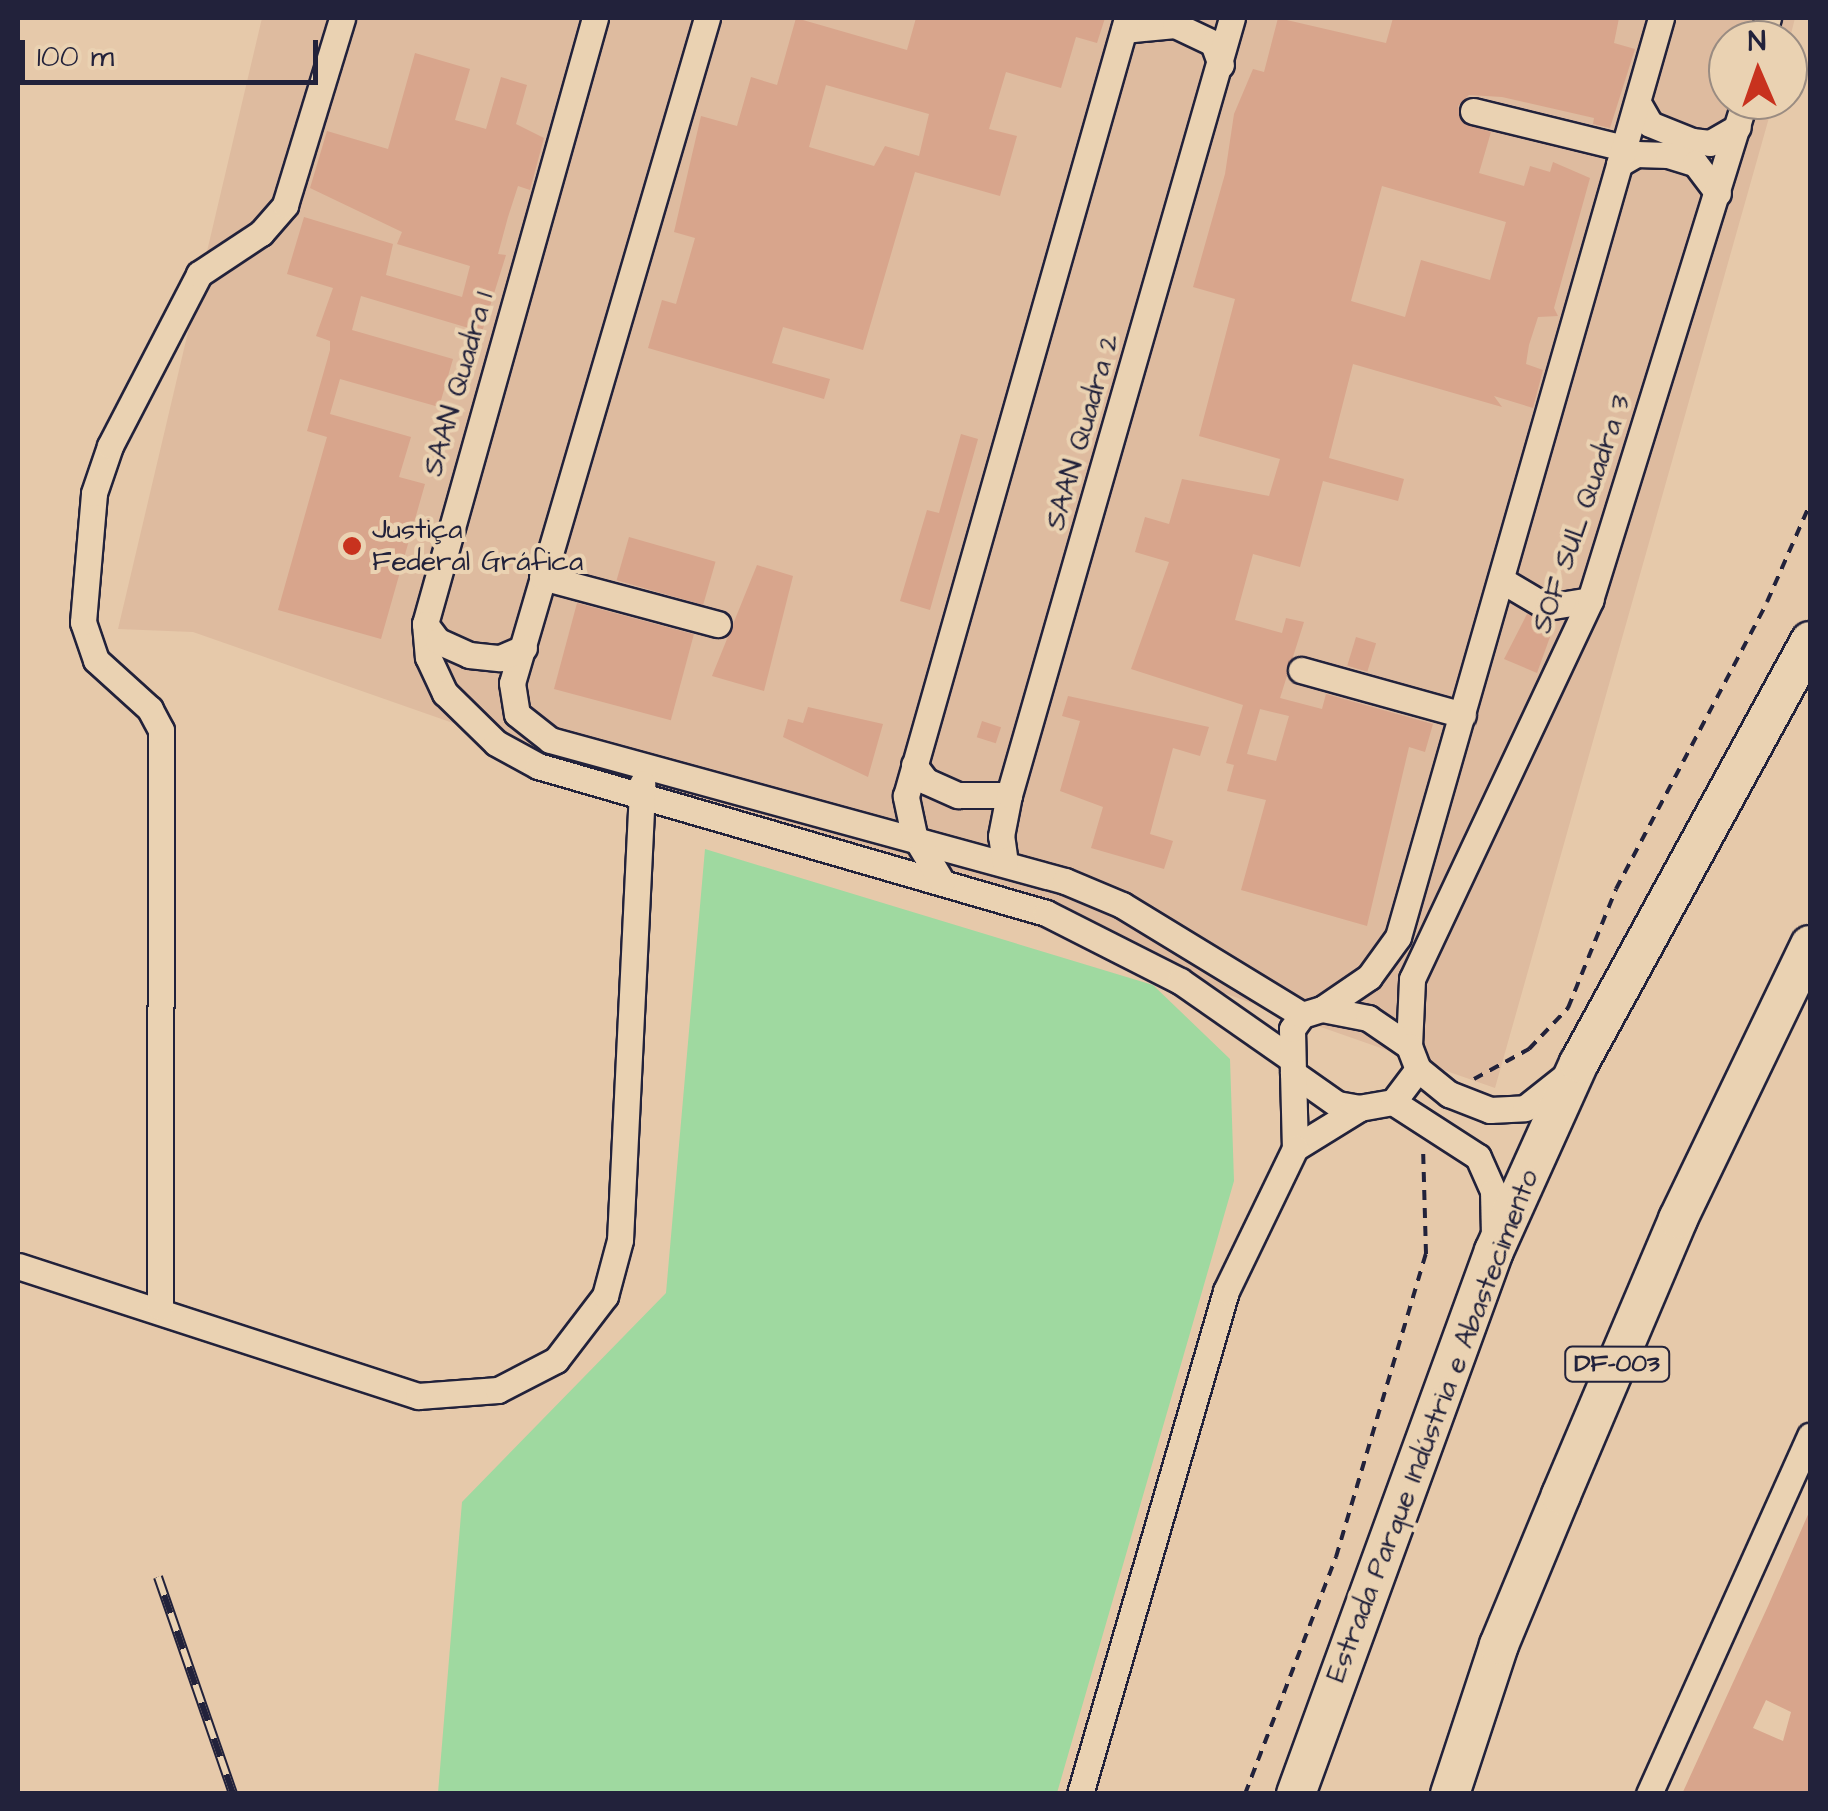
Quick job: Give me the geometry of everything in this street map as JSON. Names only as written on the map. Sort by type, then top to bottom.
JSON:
[{"type":"highway","name":"Estrada Parque Indústria e Abastecimento","points":[[1296,1794],[1494,1251],[1579,1063],[1810,641]]},
{"type":"highway","name":"DF-003","points":[[1450,1794],[1500,1645],[1671,1236],[1810,945]]},
{"type":"street","points":[[160,1308],[161,730],[150,709],[96,660],[83,622],[94,493],[110,446],[199,274],[260,232],[285,205],[342,18]]},
{"type":"street","name":"SAAN Quadra 1","points":[[595,18],[425,624],[432,671],[459,711],[496,743],[554,772],[1046,913],[1116,945],[1291,1065]]},
{"type":"street","points":[[706,18],[511,692],[527,726],[550,740],[914,835],[1122,905],[1312,1012],[1368,1018],[1449,1094],[1490,1110],[1525,1108],[1579,1063]]},
{"type":"street","name":"SAAN Quadra 2","points":[[1005,864],[1001,836],[1009,795],[1232,18]]},
{"type":"street","points":[[1080,1794],[1226,1291],[1295,1148],[1292,1029],[1312,1012],[1370,977],[1398,936],[1661,18]]},
{"type":"street","points":[[942,882],[914,835],[906,796],[1125,24],[1176,25],[1212,43],[1221,66]]},
{"type":"street","points":[[1638,103],[1650,124],[1692,141],[1710,143],[1738,127]]},
{"type":"street","points":[[1473,111],[1621,156],[1668,155],[1695,163],[1718,193]]},
{"type":"street","name":"SOF SUL Quadra 3","points":[[1413,1057],[1412,979],[1590,600],[1740,120]]},
{"type":"street","points":[[542,577],[718,624]]},
{"type":"street","points":[[1502,581],[1547,607],[1590,600]]},
{"type":"street","points":[[425,624],[438,642],[469,655],[500,658],[524,648]]},
{"type":"street","points":[[1301,670],[1463,715]]},
{"type":"street","points":[[18,1266],[160,1308],[361,1382],[418,1396],[498,1390],[556,1360],[577,1339],[614,1268],[627,1185],[640,796],[646,764]]},
{"type":"street","points":[[914,765],[926,781],[958,795],[1009,795]]},
{"type":"street","points":[[870,824],[906,796]]},
{"type":"street","points":[[1393,1102],[1413,1057]]},
{"type":"street","points":[[1291,1065],[1338,1104],[1360,1108],[1393,1102],[1462,1142],[1488,1173],[1494,1251]]},
{"type":"street","points":[[1295,1148],[1360,1108]]},
{"type":"street","points":[[1648,1794],[1810,1436]]},
{"type":"path","points":[[1449,1094],[1529,1049],[1568,1008],[1616,889],[1767,602],[1810,504]]},
{"type":"path","points":[[1245,1794],[1336,1557],[1426,1254],[1426,1123]]},
{"type":"shaded area","points":[[262,18],[1795,18],[1708,20],[1708,120],[1768,120],[1495,1088],[193,632],[118,629]]},
{"type":"green space","points":[[705,849],[1153,985],[1230,1059],[1234,1181],[1057,1793],[438,1793],[462,1502],[666,1293]]},
{"type":"building","points":[[796,18],[907,50],[916,18],[1105,18],[1097,43],[1076,37],[1061,88],[1006,72],[989,129],[1017,136],[1000,196],[915,172],[863,350],[783,327],[772,363],[830,379],[824,399],[648,348],[662,300],[676,304],[695,238],[674,232],[701,116],[737,126],[751,77],[777,85]],"holes":[[[826,85],[929,114],[919,156],[885,146],[874,166],[809,147]]]},
{"type":"building","points":[[1278,18],[1386,43],[1393,18],[1619,18],[1614,43],[1635,49],[1610,128],[1593,124],[1594,118],[1502,97],[1469,95],[1458,106],[1463,123],[1491,132],[1479,173],[1524,186],[1530,166],[1550,172],[1553,162],[1590,178],[1554,308],[1558,316],[1538,317],[1529,345],[1526,364],[1543,370],[1533,408],[1494,396],[1502,407],[1353,364],[1329,458],[1404,479],[1398,501],[1323,481],[1300,567],[1253,554],[1235,620],[1282,633],[1286,618],[1304,622],[1280,698],[1322,709],[1326,694],[1433,724],[1425,752],[1409,747],[1367,926],[1241,890],[1266,800],[1227,791],[1234,765],[1226,763],[1243,705],[1131,669],[1169,562],[1135,552],[1145,517],[1169,524],[1182,479],[1269,496],[1280,459],[1199,436],[1235,299],[1193,287],[1225,174],[1234,114],[1253,69],[1264,72]],"holes":[[[1382,186],[1506,222],[1490,280],[1421,260],[1405,317],[1351,301]],[[1260,709],[1289,716],[1276,761],[1247,754]]]},
{"type":"building","points":[[415,53],[470,69],[455,120],[486,129],[501,77],[527,85],[516,124],[544,138],[530,190],[518,186],[508,217],[498,254],[506,255],[482,332],[361,296],[352,330],[453,359],[439,407],[340,379],[330,414],[411,437],[399,477],[425,484],[381,639],[278,610],[327,437],[307,431],[330,350],[330,341],[316,336],[333,288],[287,274],[304,217],[393,244],[386,275],[462,297],[470,266],[397,244],[402,232],[310,188],[327,131],[388,149]]},
{"type":"building","points":[[961,434],[978,439],[930,610],[900,601],[927,510],[939,513]]},
{"type":"building","points":[[629,537],[716,562],[703,605],[617,580]]},
{"type":"building","points":[[757,565],[793,576],[764,691],[712,676]]},
{"type":"building","points":[[577,603],[694,634],[671,720],[554,689]]},
{"type":"building","points":[[1527,614],[1555,623],[1537,673],[1504,659]]},
{"type":"building","points":[[1356,637],[1376,643],[1367,672],[1347,666]]},
{"type":"building","points":[[1068,696],[1209,727],[1200,756],[1173,748],[1150,834],[1173,841],[1164,869],[1091,848],[1103,807],[1060,791],[1080,721],[1062,716]]},
{"type":"building","points":[[808,707],[883,724],[868,777],[783,737],[788,719],[803,723]]},
{"type":"building","points":[[982,721],[1001,727],[996,743],[977,737]]},
{"type":"building","points":[[1810,1510],[1810,1794],[1682,1794]],"holes":[[[1766,1700],[1791,1712],[1783,1741],[1753,1728]]]},
{"type":"railway","points":[[158,1577],[233,1794]]},
{"type":"place","name":"Justiça Federal Gráfica","points":[[352,546]]}]
